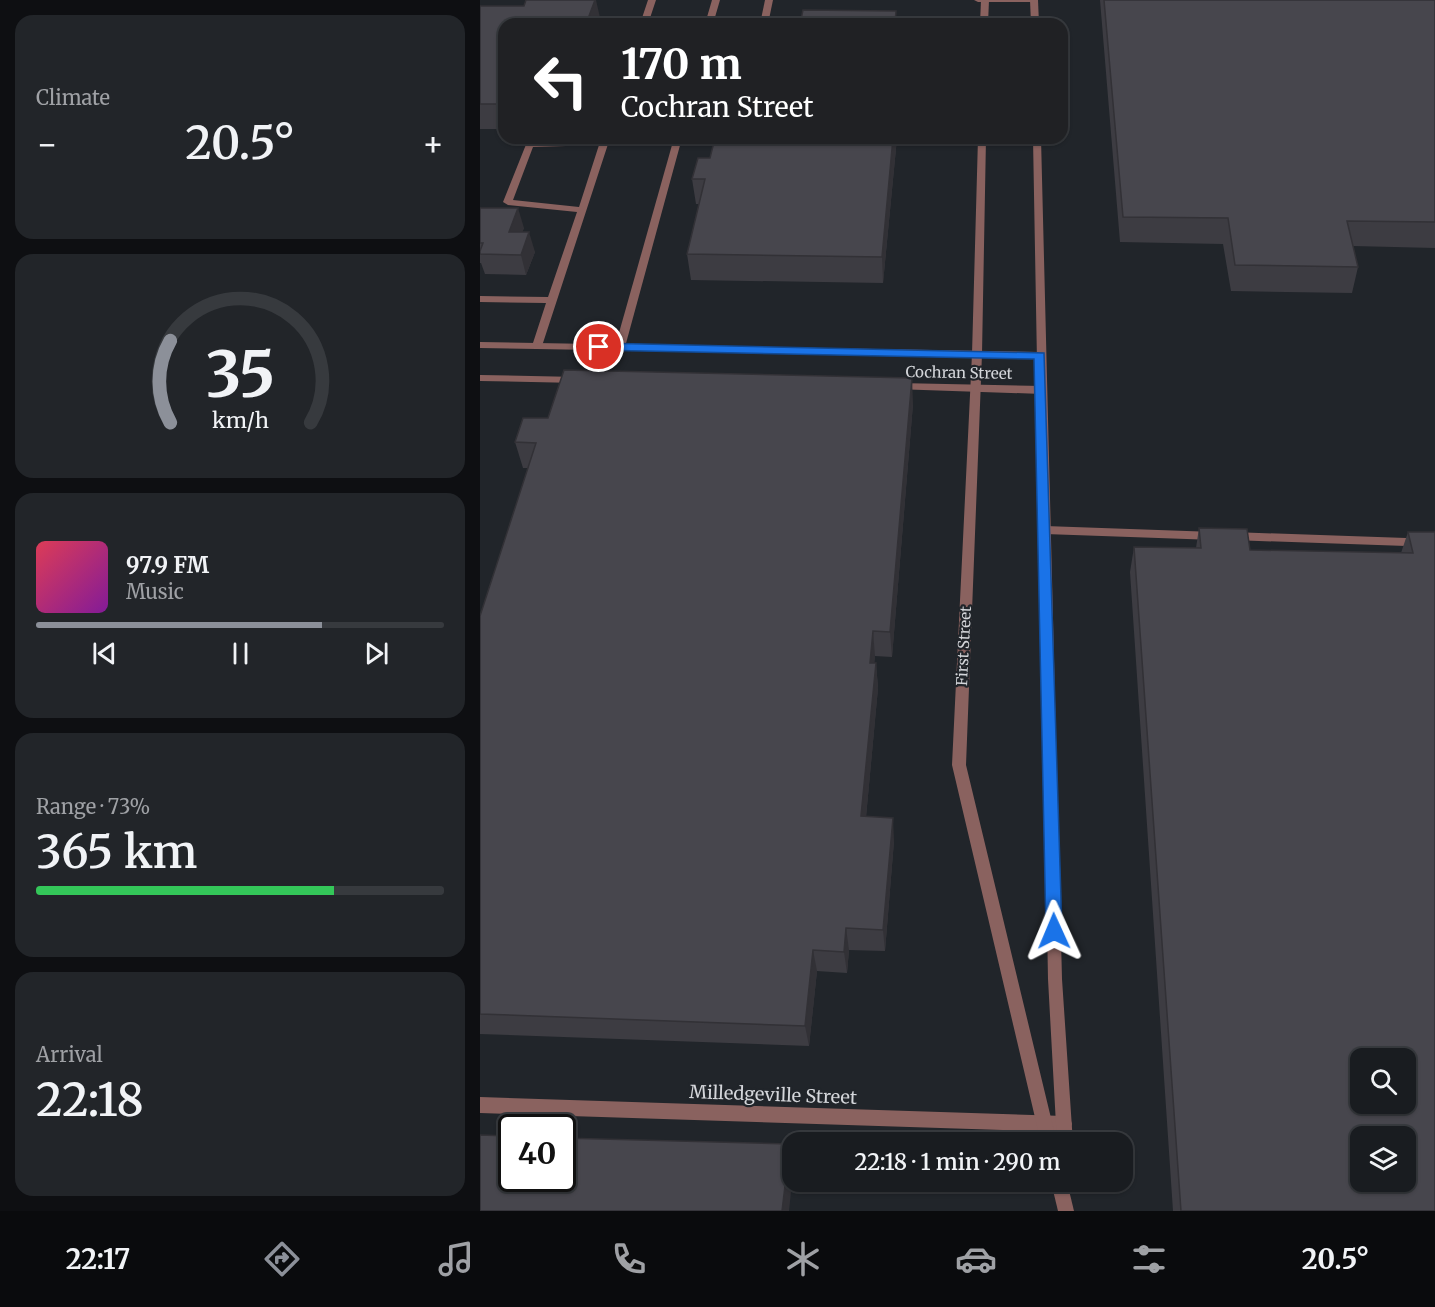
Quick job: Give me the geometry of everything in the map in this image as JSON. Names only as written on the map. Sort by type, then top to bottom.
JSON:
[{"type":"street","points":[[646,18],[652,0]]},
{"type":"street","points":[[711,18],[716,0]]},
{"type":"street","points":[[765,18],[769,0]]},
{"type":"street","points":[[978,0],[1034,0],[1035,18]]},
{"type":"street","points":[[984,18],[985,0]]},
{"type":"street","points":[[530,144],[508,202],[582,210]]},
{"type":"street","points":[[537,346],[604,144]]},
{"type":"street","points":[[620,347],[676,144]]},
{"type":"street","name":"First Street","points":[[982,144],[977,354],[959,765],[1046,1132]]},
{"type":"street","points":[[1036,144],[1055,979],[1064,1132]]},
{"type":"street","points":[[480,299],[552,300]]},
{"type":"street","name":"Cochran Street","points":[[480,345],[1040,355]]},
{"type":"street","points":[[480,378],[586,380]]},
{"type":"street","name":"Cochran Street","points":[[881,387],[1042,390]]},
{"type":"street","points":[[1045,530],[1435,543]]},
{"type":"street","name":"Milledgeville Street","points":[[480,1105],[1064,1124]]},
{"type":"street","points":[[1062,1192],[1068,1211]]},
{"type":"street","points":[[1068,1192],[1068,1211]]},
{"type":"building","points":[[526,0],[595,0],[588,18],[498,18],[498,104],[480,104],[480,6],[524,6]]},
{"type":"building","points":[[1104,0],[1435,0],[1435,222],[1347,221],[1358,267],[1235,265],[1228,218],[1123,217]]},
{"type":"building","points":[[803,10],[896,11],[895,18],[801,18]]},
{"type":"building","points":[[714,144],[892,144],[882,257],[687,254],[705,179],[692,179],[698,158],[710,158]]},
{"type":"building","points":[[480,208],[518,208],[509,232],[529,232],[521,255],[480,254],[483,243],[480,243]]},
{"type":"building","points":[[564,370],[912,378],[890,632],[873,631],[870,663],[876,663],[861,816],[893,818],[883,930],[846,928],[844,952],[813,950],[805,1026],[480,1014],[480,616],[536,443],[515,442],[523,418],[548,418]]},
{"type":"building","points":[[1199,528],[1247,529],[1250,550],[1413,553],[1408,532],[1435,532],[1435,1211],[1181,1211],[1134,547],[1201,548]]},
{"type":"building","points":[[480,1135],[498,1136],[498,1192],[576,1192],[576,1138],[782,1144],[782,1192],[784,1192],[782,1211],[480,1211]]},
{"type":"route","points":[[599,347],[1040,355],[1054,931]]}]
